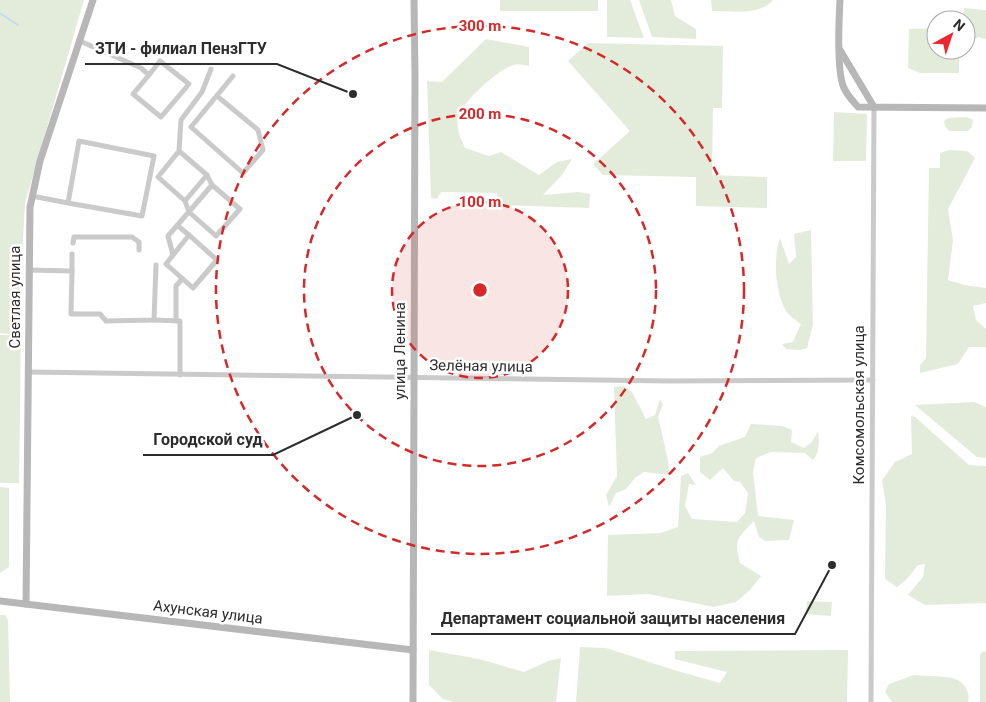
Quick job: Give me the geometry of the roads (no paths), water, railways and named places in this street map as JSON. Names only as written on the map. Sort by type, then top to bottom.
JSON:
[{"type":"main road","name":"Светлая улица","points":[[26,604],[29,270],[32,196],[40,161],[93,0]]},
{"type":"main road","name":"улица Ленина","points":[[413,702],[416,74],[414,0]]},
{"type":"main road","points":[[840,0],[839,48],[841,78],[844,90],[858,107],[986,108]]},
{"type":"main road","points":[[839,48],[874,107]]},
{"type":"main road","points":[[841,78],[846,72],[854,73]]},
{"type":"main road","name":"Ахунская улица","points":[[0,601],[413,650]]},
{"type":"street","points":[[80,41],[142,68],[149,75]]},
{"type":"street","points":[[160,61],[189,84],[161,117],[133,94],[149,75],[160,61]]},
{"type":"street","points":[[179,152],[207,175],[212,185],[240,209],[216,236],[189,212],[184,201],[158,177],[179,152],[181,120],[202,92],[211,69]]},
{"type":"street","points":[[217,96],[258,130],[263,150],[243,173],[191,127],[217,96],[234,76]]},
{"type":"street","name":"Комсомольская улица","points":[[870,702],[874,107]]},
{"type":"street","points":[[32,196],[68,204],[142,216],[154,156],[79,141],[68,204]]},
{"type":"street","points":[[184,201],[207,175]]},
{"type":"street","points":[[173,255],[168,236],[212,185]]},
{"type":"street","points":[[178,226],[217,260],[193,288],[166,264],[189,236]]},
{"type":"street","points":[[73,243],[74,237],[132,238],[140,242],[140,250]]},
{"type":"street","points":[[72,254],[71,314],[100,314],[106,321],[180,321],[180,375]]},
{"type":"street","points":[[154,320],[156,266]]},
{"type":"street","points":[[29,270],[72,271]]},
{"type":"street","points":[[176,321],[176,286],[182,279]]},
{"type":"street","name":"Зелёная улица","points":[[29,372],[670,381],[872,380]]},
{"type":"waterway","points":[[0,13],[18,25]]},
{"type":"place","name":"ЗТИ - филиал ПензГТУ","points":[[353,94]]},
{"type":"place","name":"Городской суд","points":[[357,415]]},
{"type":"place","name":"Департамент социальной защиты населения","points":[[832,565]]}]
